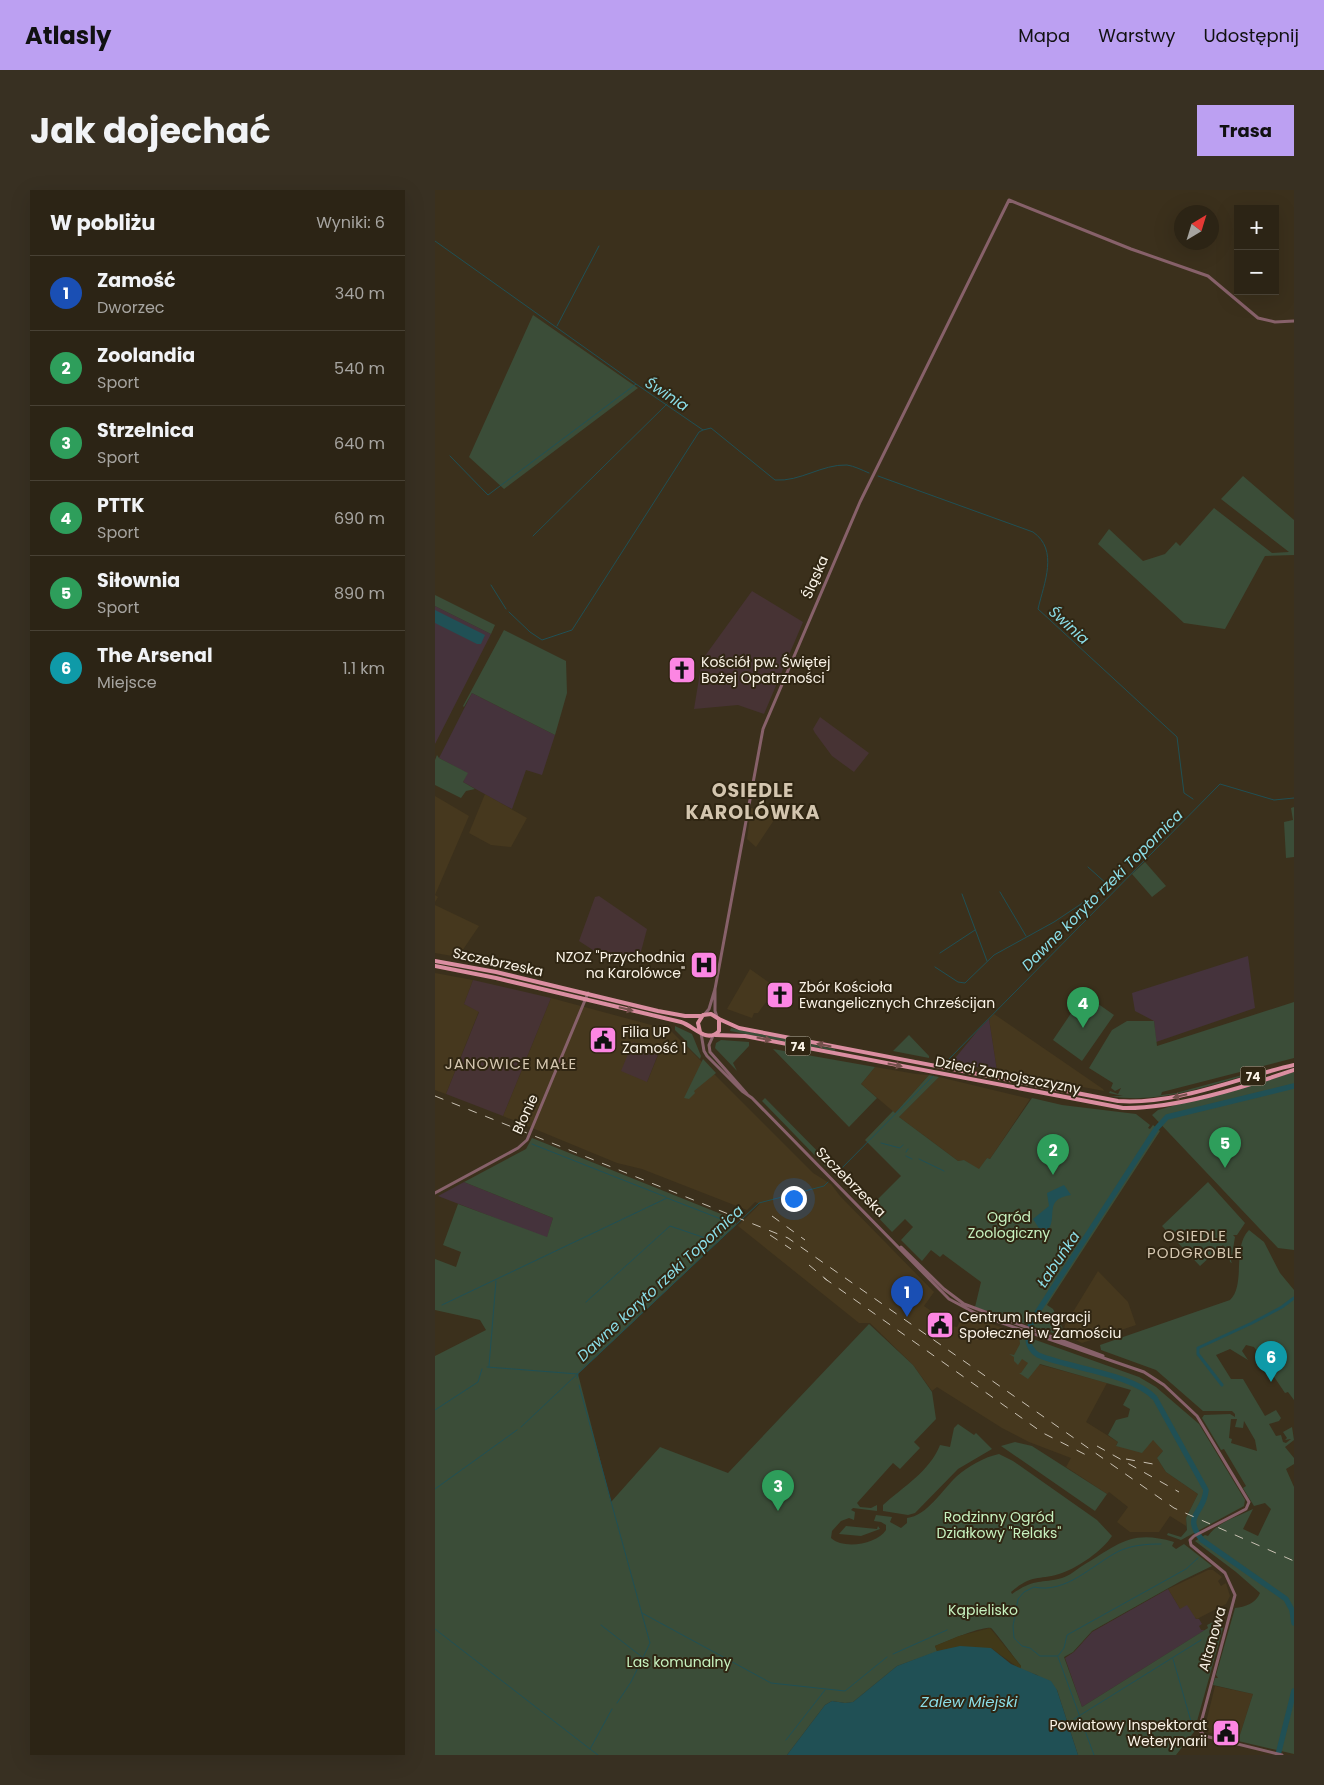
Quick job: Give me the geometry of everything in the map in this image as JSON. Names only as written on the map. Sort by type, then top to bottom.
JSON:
[{"type":"main road","name":"Szczebrzeska","points":[[435,960],[685,1016],[703,1015]]},
{"type":"main road","name":"Szczebrzeska","points":[[435,966],[681,1022],[700,1033]]},
{"type":"main road","name":"74","points":[[703,1015],[711,1014],[718,1018]]},
{"type":"main road","points":[[700,1033],[698,1023],[703,1015]]},
{"type":"main road","points":[[714,1035],[720,1029],[718,1018]]},
{"type":"main road","name":"Dzieci Zamojszczyzny","points":[[718,1018],[739,1028],[1122,1101],[1171,1098],[1294,1065]]},
{"type":"main road","name":"74","points":[[700,1033],[707,1036],[714,1035]]},
{"type":"main road","name":"Dzieci Zamojszczyzny","points":[[714,1035],[735,1034],[1123,1108],[1157,1106],[1181,1102],[1294,1070]]},
{"type":"street","name":"Śląska","points":[[703,1015],[709,1009],[715,989],[763,729],[860,502],[1011,200],[1119,244],[1208,276],[1258,318],[1275,322],[1294,321]]},
{"type":"street","name":"Śląska","points":[[715,989],[715,1011],[718,1018]]},
{"type":"street","name":"Błonie","points":[[435,1193],[515,1149],[527,1140],[588,993]]},
{"type":"street","name":"Szczebrzeska","points":[[700,1033],[707,1056],[748,1094]]},
{"type":"street","name":"Szczebrzeska","points":[[714,1035],[709,1045],[710,1052],[748,1094],[895,1243],[961,1302],[1021,1328],[1138,1369],[1156,1379],[1197,1416],[1249,1502],[1246,1509],[1200,1532],[1190,1540]]},
{"type":"street","name":"Altanowa","points":[[1190,1540],[1191,1545],[1225,1573],[1235,1595],[1200,1732],[1205,1736],[1282,1755]]},
{"type":"shaded area","points":[[752,591],[803,622],[764,714],[738,705],[694,709],[702,660]]},
{"type":"shaded area","points":[[435,606],[491,634],[435,744]]},
{"type":"shaded area","points":[[472,693],[555,735],[542,775],[526,770],[512,809],[463,782],[467,773],[439,758]]},
{"type":"shaded area","points":[[820,717],[869,753],[854,772],[832,756],[815,733],[813,729]]},
{"type":"shaded area","points":[[485,794],[527,818],[511,847],[491,845],[469,833]]},
{"type":"shaded area","points":[[435,796],[469,816],[435,895]]},
{"type":"shaded area","points":[[751,808],[778,814],[756,847],[747,839]]},
{"type":"shaded area","points":[[599,896],[647,929],[639,959],[596,952],[579,941],[595,897]]},
{"type":"shaded area","points":[[435,905],[479,926],[458,957],[435,953]]},
{"type":"shaded area","points":[[1248,956],[1255,1008],[1156,1042],[1154,1021],[1135,1011],[1132,993]]},
{"type":"shaded area","points":[[750,969],[774,986],[770,989],[772,994],[758,1013],[754,1013],[752,1018],[727,1009]]},
{"type":"shaded area","points":[[435,973],[473,980],[464,1004],[479,1011],[446,1094],[435,1090]]},
{"type":"shaded area","points":[[473,980],[551,998],[503,1116],[446,1094],[479,1012],[464,1004]]},
{"type":"shaded area","points":[[551,998],[670,1030],[813,1173],[831,1184],[840,1196],[934,1292],[924,1306],[952,1326],[957,1327],[964,1314],[1020,1334],[1020,1344],[1034,1363],[1107,1383],[1086,1422],[1118,1442],[1116,1445],[1153,1440],[1159,1444],[1163,1451],[1157,1458],[1166,1472],[1198,1494],[1186,1518],[1186,1526],[1170,1516],[1159,1532],[1130,1532],[1117,1522],[1128,1507],[1109,1492],[1107,1494],[1066,1467],[1071,1458],[1029,1442],[1002,1428],[937,1387],[932,1391],[913,1365],[870,1323],[859,1323],[738,1226],[760,1204],[755,1202],[747,1210],[642,1169],[617,1163],[503,1116]],"holes":[[[633,1042],[659,1053],[647,1082]]]},
{"type":"shaded area","points":[[994,1014],[1104,1091],[997,1071],[989,1019]]},
{"type":"shaded area","points":[[989,1019],[997,1071],[952,1062],[979,1029]]},
{"type":"shaded area","points":[[633,1042],[659,1052],[647,1082],[621,1071]]},
{"type":"shaded area","points":[[875,1067],[929,1075],[895,1113],[861,1084]]},
{"type":"shaded area","points":[[939,1077],[1030,1099],[990,1159],[987,1158],[979,1170],[964,1160],[958,1161],[899,1117]]},
{"type":"shaded area","points":[[464,1182],[553,1218],[547,1238],[438,1196]]},
{"type":"shaded area","points":[[1098,1271],[1128,1302],[1136,1325],[1082,1343],[1063,1334],[1065,1325]]},
{"type":"shaded area","points":[[1208,1570],[1213,1570],[1222,1577],[1218,1581],[1221,1586],[1226,1583],[1230,1596],[1226,1604],[1197,1619],[1180,1609],[1168,1589]]},
{"type":"shaded area","points":[[1168,1589],[1180,1609],[1187,1605],[1196,1619],[1199,1619],[1202,1624],[1199,1626],[1201,1630],[1205,1630],[1082,1707],[1065,1658],[1074,1652],[1092,1632]]},
{"type":"shaded area","points":[[1215,1686],[1253,1694],[1238,1741],[1204,1731]]},
{"type":"green space","points":[[533,315],[638,388],[504,489],[469,457]]},
{"type":"green space","points":[[1243,476],[1294,520],[1294,555],[1265,556],[1225,629],[1184,623],[1098,544],[1109,529],[1143,561],[1165,554],[1176,542],[1180,546],[1214,508],[1272,553],[1289,552],[1221,499]]},
{"type":"green space","points":[[435,595],[495,625],[491,634],[435,606]]},
{"type":"green space","points":[[504,630],[566,661],[567,693],[555,735],[472,693],[463,706]]},
{"type":"green space","points":[[437,755],[439,758],[468,773],[463,782],[475,789],[466,791],[461,798],[435,785],[435,760]]},
{"type":"green space","points":[[1294,807],[1294,857],[1286,858],[1284,822],[1293,820],[1291,808]]},
{"type":"green space","points":[[1145,862],[1166,886],[1152,897],[1132,874]]},
{"type":"green space","points":[[1084,994],[1114,1015],[1082,1061],[1053,1040]]},
{"type":"green space","points":[[1294,1002],[1294,1058],[1162,1092],[1161,1095],[1155,1096],[1176,1093],[1246,1074],[1244,1076],[1178,1094],[1145,1098],[1127,1098],[1110,1096],[1123,1096],[1109,1093],[1110,1091],[1118,1094],[1121,1088],[1115,1091],[1111,1088],[1113,1083],[1089,1068],[1112,1030],[1127,1021],[1154,1021],[1157,1046]]},
{"type":"green space","points":[[675,1026],[692,1034],[701,1056],[700,1059],[684,1043],[685,1040],[675,1030]]},
{"type":"green space","points":[[731,1028],[835,1049],[835,1051],[730,1031]]},
{"type":"green space","points":[[909,1035],[929,1056],[929,1058],[893,1051]]},
{"type":"green space","points":[[721,1040],[749,1042],[749,1046],[733,1063],[737,1071],[715,1048],[716,1043]]},
{"type":"green space","points":[[773,1049],[875,1067],[861,1084],[877,1098],[849,1127]]},
{"type":"green space","points":[[703,1059],[716,1073],[694,1091],[695,1093],[689,1099],[684,1098]]},
{"type":"green space","points":[[1294,1072],[1294,1250],[1278,1248],[1152,1115],[1158,1110]]},
{"type":"green space","name":"Ogród Zoologiczny","points":[[929,1075],[939,1077],[899,1117],[958,1161],[964,1160],[979,1169],[987,1158],[990,1159],[1032,1098],[1062,1105],[1136,1114],[1150,1125],[1148,1128],[1150,1129],[1153,1125],[1160,1131],[1047,1305],[1053,1309],[1063,1329],[1059,1335],[975,1307],[981,1282],[943,1254],[940,1257],[931,1250],[922,1261],[901,1240],[913,1227],[905,1219],[892,1232],[869,1208],[901,1176],[865,1140],[893,1111],[895,1113]]},
{"type":"green space","points":[[765,1098],[833,1167],[828,1169],[762,1101]]},
{"type":"green space","points":[[532,1138],[736,1220],[736,1225],[578,1374],[611,1502],[660,1447],[728,1473],[869,1324],[913,1365],[932,1392],[936,1419],[914,1442],[920,1448],[900,1469],[893,1463],[857,1503],[860,1507],[871,1508],[877,1505],[877,1511],[853,1508],[851,1510],[855,1512],[854,1520],[849,1518],[841,1521],[832,1531],[831,1538],[844,1544],[860,1544],[875,1539],[886,1530],[886,1525],[874,1521],[876,1515],[892,1517],[890,1522],[901,1528],[907,1523],[907,1518],[921,1513],[928,1508],[962,1472],[982,1460],[999,1454],[1013,1461],[1097,1520],[1112,1536],[1096,1553],[1076,1567],[1062,1573],[1025,1582],[1011,1592],[1012,1594],[1032,1583],[1065,1577],[1115,1546],[1135,1538],[1159,1538],[1174,1542],[1172,1546],[1176,1549],[1184,1544],[1212,1566],[1181,1581],[1092,1631],[1073,1652],[1064,1657],[1082,1707],[1208,1628],[1207,1625],[1213,1622],[1213,1619],[1220,1620],[1219,1624],[1223,1628],[1194,1732],[1176,1755],[1078,1755],[1057,1690],[1037,1675],[1020,1669],[1021,1666],[996,1634],[991,1628],[987,1628],[964,1634],[935,1646],[936,1652],[897,1666],[853,1702],[832,1701],[825,1705],[787,1755],[435,1755],[435,1356],[486,1330],[480,1320],[435,1310],[435,1259],[456,1267],[461,1252],[443,1245],[458,1204],[547,1237],[553,1218],[464,1182],[526,1149]]},
{"type":"green space","points":[[1208,1182],[1245,1223],[1237,1235],[1233,1235],[1235,1237],[1232,1263],[1230,1262],[1229,1254],[1223,1245],[1200,1266],[1162,1226]]},
{"type":"green space","points":[[1249,1230],[1264,1242],[1280,1273],[1294,1290],[1294,1400],[1288,1392],[1285,1393],[1254,1347],[1246,1345],[1242,1351],[1248,1360],[1230,1349],[1216,1355],[1231,1379],[1243,1379],[1265,1416],[1276,1410],[1281,1418],[1279,1421],[1269,1424],[1276,1436],[1281,1435],[1283,1442],[1286,1443],[1291,1439],[1285,1440],[1287,1438],[1283,1432],[1292,1427],[1294,1440],[1285,1447],[1294,1458],[1294,1464],[1286,1469],[1294,1487],[1294,1754],[1238,1741],[1253,1694],[1213,1685],[1215,1678],[1218,1678],[1216,1675],[1235,1608],[1250,1604],[1260,1593],[1195,1541],[1205,1535],[1208,1536],[1216,1527],[1253,1509],[1243,1529],[1258,1536],[1271,1509],[1265,1503],[1254,1506],[1243,1488],[1246,1486],[1224,1449],[1221,1450],[1202,1418],[1204,1415],[1230,1414],[1235,1417],[1235,1414],[1232,1411],[1203,1411],[1156,1370],[1101,1350],[1100,1345],[1230,1300],[1235,1293],[1239,1276],[1241,1246]],"holes":[[[1231,1419],[1237,1419],[1235,1427],[1243,1428],[1244,1421],[1255,1440],[1257,1451],[1231,1443],[1232,1439],[1229,1438]]]},
{"type":"green space","points":[[1019,1334],[1139,1377],[1156,1387],[1199,1424],[1245,1500],[1244,1506],[1181,1540],[1167,1535],[1168,1533],[1181,1537],[1187,1530],[1186,1518],[1198,1494],[1166,1472],[1157,1458],[1163,1451],[1153,1440],[1142,1453],[1116,1446],[1118,1442],[1108,1435],[1116,1420],[1128,1417],[1130,1409],[1123,1405],[1131,1390],[1040,1364],[1028,1379],[1019,1373],[1028,1363],[1022,1359],[1018,1365],[1014,1361],[1014,1357],[1009,1354],[1014,1355],[1020,1344]]},
{"type":"green space","points":[[958,1424],[974,1435],[976,1433],[992,1449],[958,1469],[915,1513],[908,1515],[883,1511],[883,1505],[930,1463],[940,1445],[950,1447],[954,1428]]},
{"type":"green space","points":[[1015,1442],[1032,1446],[1107,1494],[1095,1511],[1001,1446]]},
{"type":"green space","points":[[846,1526],[877,1529],[878,1526],[880,1529],[861,1536],[839,1534]]},
{"type":"sand","points":[[990,1628],[1021,1666],[1020,1669],[991,1648],[937,1651],[935,1646],[959,1636]]},
{"type":"water","points":[[435,610],[485,635],[481,644],[477,644],[435,623]]},
{"type":"water","points":[[1064,1185],[1071,1195],[1057,1200],[1054,1205],[1050,1226],[1047,1231],[1040,1230],[1033,1219],[1049,1206],[1047,1193]]},
{"type":"water","name":"Zalew Miejski","points":[[960,1646],[991,1648],[1011,1664],[1051,1681],[1057,1690],[1078,1755],[787,1755],[825,1705],[832,1701],[853,1702],[897,1666],[937,1651]]},
{"type":"waterway","points":[[435,241],[636,384]]},
{"type":"waterway","points":[[557,326],[599,246]]},
{"type":"waterway","name":"Świnia","points":[[450,456],[488,495],[636,384],[703,430],[711,428],[775,480],[793,478],[838,465],[847,465],[869,473]]},
{"type":"waterway","points":[[533,536],[667,404]]},
{"type":"waterway","points":[[509,612],[530,632],[542,640],[572,630],[699,432],[703,430]]},
{"type":"waterway","name":"Świnia","points":[[878,476],[1033,532],[1041,539],[1048,557],[1046,578],[1038,609],[1177,737],[1184,793],[1193,799]]},
{"type":"waterway","points":[[491,585],[506,609]]},
{"type":"waterway","name":"Dawne koryto rzeki Topornica","points":[[944,1064],[1220,784],[1274,800],[1294,798]]},
{"type":"waterway","points":[[1088,867],[1108,885]]},
{"type":"waterway","points":[[935,967],[958,982],[965,983],[994,955],[1054,922],[1108,886]]},
{"type":"waterway","points":[[1000,892],[1026,936]]},
{"type":"waterway","points":[[962,894],[987,961]]},
{"type":"waterway","points":[[940,953],[975,930]]},
{"type":"waterway","name":"Dawne koryto rzeki Topornica","points":[[835,1175],[933,1076]]},
{"type":"waterway","name":"Łabuńka","points":[[1294,1086],[1167,1117],[1156,1129],[1033,1319],[1028,1339],[1030,1348],[1038,1355],[1116,1377],[1131,1383],[1155,1398],[1206,1490],[1202,1505],[1194,1519],[1196,1531],[1202,1540],[1286,1599],[1292,1610],[1294,1623]]},
{"type":"waterway","points":[[881,1143],[900,1148],[903,1145]]},
{"type":"waterway","points":[[532,1144],[666,1197]]},
{"type":"waterway","points":[[906,1156],[912,1159]]},
{"type":"waterway","points":[[919,1159],[944,1171]]},
{"type":"waterway","name":"Dawne koryto rzeki Topornica","points":[[521,1427],[759,1203],[824,1186],[828,1182]]},
{"type":"waterway","points":[[442,1305],[667,1198],[734,1224]]},
{"type":"waterway","points":[[586,1302],[670,1226],[717,1242]]},
{"type":"waterway","points":[[489,1366],[496,1281]]},
{"type":"waterway","points":[[1222,1385],[1198,1354],[1198,1348],[1252,1323],[1282,1307],[1294,1298]]},
{"type":"waterway","points":[[487,1367],[578,1374],[577,1378]]},
{"type":"waterway","points":[[435,1410],[478,1382],[482,1369]]},
{"type":"waterway","points":[[579,1385],[650,1643],[631,1682],[617,1703]]},
{"type":"waterway","name":"Dawne koryto rzeki Topornica","points":[[435,1489],[517,1430]]},
{"type":"waterway","points":[[1161,1544],[1140,1545],[1124,1549],[1068,1582],[1046,1588],[1034,1587],[1024,1592],[1018,1599],[1013,1626],[1014,1638],[1022,1646],[1030,1648],[1040,1656],[1058,1656],[1064,1648],[1067,1635],[1186,1569],[1198,1558]]},
{"type":"waterway","points":[[642,1613],[771,1683],[845,1691],[887,1657]]},
{"type":"waterway","points":[[601,1625],[642,1657]]},
{"type":"waterway","points":[[435,1629],[590,1749]]},
{"type":"waterway","points":[[893,1654],[947,1630]]},
{"type":"waterway","points":[[1074,1719],[1201,1640]]},
{"type":"waterway","points":[[1058,1657],[1094,1755]]},
{"type":"waterway","points":[[1173,1659],[1193,1728]]},
{"type":"waterway","points":[[786,1740],[825,1690]]},
{"type":"waterway","name":"Łabuńka","points":[[1278,1755],[1294,1691]]},
{"type":"waterway","points":[[598,1755],[590,1749],[612,1709]]},
{"type":"railway","points":[[435,1096],[788,1238],[1174,1508],[1294,1561]]},
{"type":"railway","points":[[772,1216],[805,1240]]},
{"type":"railway","points":[[770,1235],[791,1249]]},
{"type":"railway","points":[[809,1265],[828,1281]]},
{"type":"railway","points":[[824,1278],[1043,1433],[1092,1458]]},
{"type":"railway","points":[[1097,1446],[1179,1492]]},
{"type":"railway","points":[[1126,1459],[1153,1464]]},
{"type":"place","name":"Kościół pw. Świętej Bożej Opatrzności","points":[[682,670]]},
{"type":"place","name":"NZOZ \"Przychodnia na Karolówce\"","points":[[704,965]]},
{"type":"place","name":"Zbór Kościoła Ewangelicznych Chrześcijan","points":[[780,995]]},
{"type":"place","name":"PTTK","points":[[1083,1028]]},
{"type":"place","name":"Filia UP Zamość 1","points":[[603,1040]]},
{"type":"place","name":"Siłownia","points":[[1225,1168]]},
{"type":"place","name":"Zoolandia","points":[[1053,1175]]},
{"type":"place","name":"Zamość","points":[[907,1317]]},
{"type":"place","name":"Centrum Integracji Społecznej w Zamościu","points":[[940,1325]]},
{"type":"place","name":"The Arsenal","points":[[1271,1382]]},
{"type":"place","name":"Strzelnica","points":[[778,1511]]},
{"type":"place","name":"Powiatowy Inspektorat Weterynarii","points":[[1226,1733]]},
{"type":"district","name":"OSIEDLE KAROLÓWKA","points":[[753,801]]},
{"type":"district","name":"JANOWICE MAŁE","points":[[511,1063]]},
{"type":"district","name":"OSIEDLE PODGROBLE","points":[[1195,1244]]},
{"type":"park label","name":"Rodzinny Ogród Działkowy \"Relaks\"","points":[[999,1525]]},
{"type":"park label","name":"Kąpielisko","points":[[983,1610]]},
{"type":"park label","name":"Las komunalny","points":[[679,1662]]}]
